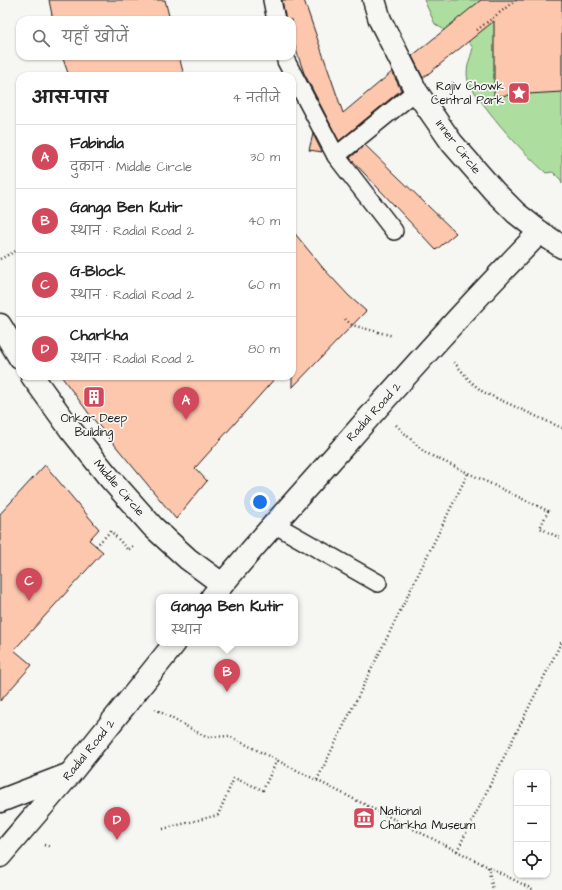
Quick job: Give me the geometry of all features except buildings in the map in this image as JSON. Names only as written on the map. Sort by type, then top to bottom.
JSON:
[{"type":"street","name":"Inner Circle","points":[[374,0],[380,20],[416,90],[452,143],[494,191],[516,213],[562,247]]},
{"type":"street","name":"Radial Road 2","points":[[217,591],[274,524],[378,407],[540,232]]},
{"type":"street","points":[[0,325],[16,351]]},
{"type":"street","name":"Middle Circle","points":[[35,380],[71,430],[107,475],[153,527],[188,559],[217,591]]},
{"type":"street","name":"Radial Road 2","points":[[0,856],[70,774],[173,646]]},
{"type":"street","points":[[0,801],[70,774]]},
{"type":"lane","points":[[272,0],[275,16]]},
{"type":"lane","points":[[286,60],[292,72]]},
{"type":"lane","points":[[296,80],[336,156],[394,231]]},
{"type":"lane","points":[[336,156],[416,90]]},
{"type":"lane","points":[[274,524],[378,583]]},
{"type":"path","points":[[477,30],[516,0]]},
{"type":"path","points":[[0,259],[16,251]]},
{"type":"path","points":[[345,319],[352,326],[393,336]]},
{"type":"path","points":[[470,381],[483,392],[562,428]]},
{"type":"path","points":[[378,407],[424,452],[548,511],[540,528],[562,539]]},
{"type":"path","points":[[317,780],[468,473]]},
{"type":"path","points":[[96,546],[111,531]]},
{"type":"path","points":[[457,851],[562,641]]},
{"type":"path","points":[[132,696],[206,737],[228,736],[534,890]]},
{"type":"path","points":[[163,829],[218,815],[234,778],[263,790],[277,760]]},
{"type":"path","points":[[488,867],[493,890]]},
{"type":"green space","name":"Rajiv Chowk Central Park","points":[[424,0],[562,0],[562,184],[561,180],[553,172],[546,173],[510,137],[471,87],[468,81],[467,68],[473,48],[462,33],[446,31],[435,24]]},
{"type":"place","name":"Rajiv Chowk Central Park","points":[[519,93]]},
{"type":"place","name":"Onkar Deep Building","points":[[94,397]]},
{"type":"place","name":"Fabindia","points":[[186,420]]},
{"type":"place","name":"G-Block","points":[[29,601]]},
{"type":"place","name":"Ganga Ben Kutir","points":[[227,692]]},
{"type":"place","name":"National Charkha Museum","points":[[364,818]]},
{"type":"place","name":"Charkha","points":[[117,840]]}]
